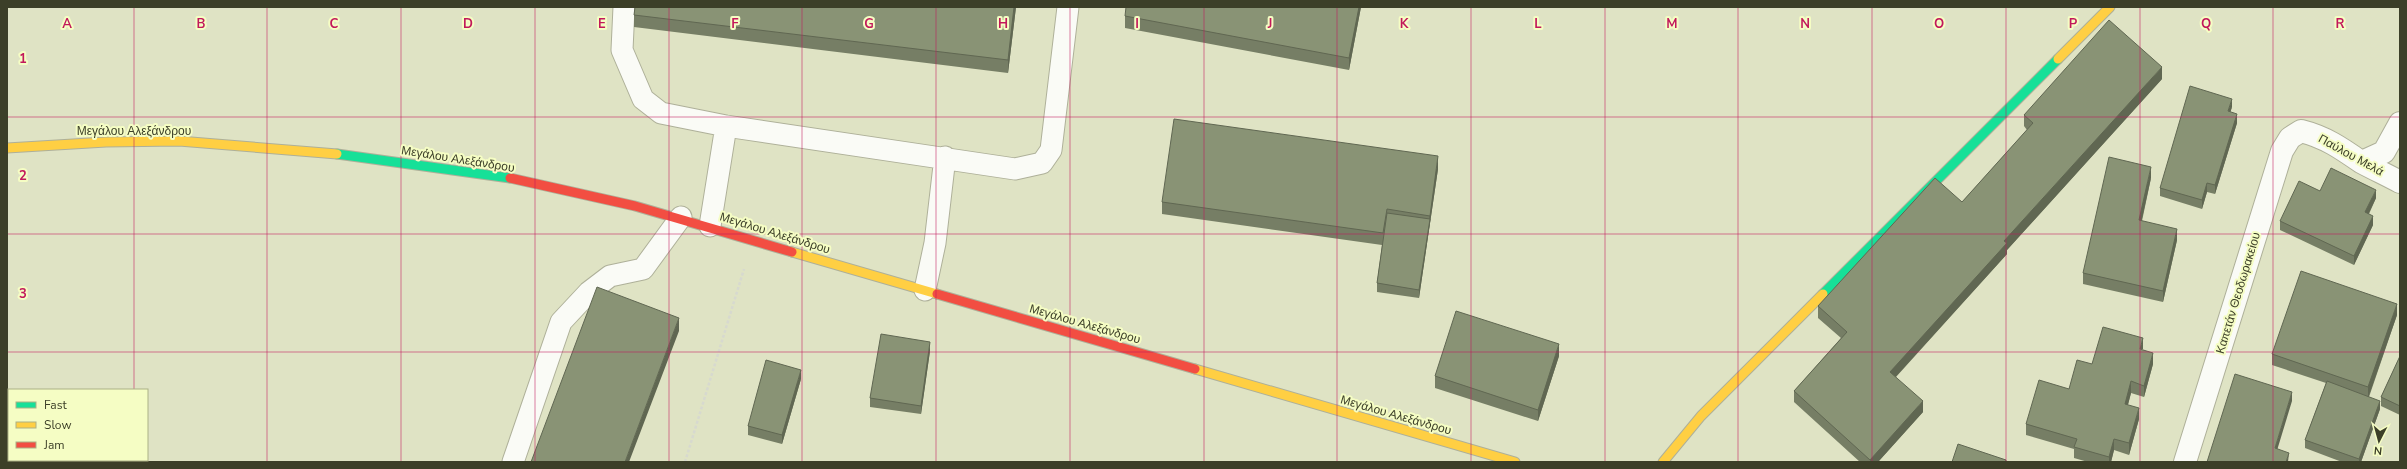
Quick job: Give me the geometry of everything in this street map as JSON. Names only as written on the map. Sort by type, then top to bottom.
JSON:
[{"type":"street","points":[[1663,462],[1700,416],[2110,7]]},
{"type":"street","points":[[2362,162],[2384,152],[2400,123]]},
{"type":"street","name":"Παύλου Μελά","points":[[2301,131],[2320,136],[2338,145],[2362,162],[2400,182]]},
{"type":"street","name":"Καπετάν Θεοδωρακείου","points":[[2185,462],[2282,151],[2290,138],[2301,131]]},
{"type":"street","name":"Μεγάλου Αλεξάνδρου","points":[[7,148],[168,141],[355,154],[504,178],[596,196],[681,217],[752,240],[1515,462]]},
{"type":"lane","points":[[624,7],[622,50],[643,99],[660,113],[726,126],[945,157],[1015,169],[1042,162],[1051,150],[1068,7]]},
{"type":"lane","points":[[710,226],[726,126]]},
{"type":"lane","points":[[924,290],[934,243],[945,157]]},
{"type":"lane","points":[[513,462],[561,322],[589,292],[610,276],[643,269],[681,217]]},
{"type":"path","points":[[685,462],[752,240]]},
{"type":"building","points":[[635,7],[1014,7],[1008,60],[634,15]]},
{"type":"building","points":[[1126,7],[1359,7],[1349,58],[1125,16]]},
{"type":"building","points":[[2109,20],[2162,67],[2004,241],[2007,243],[1890,372],[1923,401],[1870,460],[1794,391],[1847,332],[1818,306],[1935,178],[1962,202],[2033,123],[2024,115]]},
{"type":"building","points":[[2190,86],[2232,99],[2228,111],[2237,114],[2215,185],[2207,183],[2202,200],[2160,188]]},
{"type":"building","points":[[1174,119],[1438,156],[1430,216],[1387,209],[1383,233],[1162,202]]},
{"type":"building","points":[[2109,157],[2151,167],[2139,220],[2177,229],[2163,291],[2083,273]]},
{"type":"building","points":[[2331,168],[2376,190],[2365,212],[2373,216],[2354,256],[2280,221],[2299,181],[2320,191]]},
{"type":"building","points":[[1387,213],[1430,219],[1419,290],[1377,283]]},
{"type":"building","points":[[2301,271],[2397,304],[2368,387],[2272,354]]},
{"type":"building","points":[[597,287],[679,318],[625,462],[531,462]]},
{"type":"building","points":[[1456,311],[1559,344],[1538,410],[1435,376]]},
{"type":"building","points":[[2103,327],[2143,338],[2140,349],[2153,353],[2144,386],[2131,381],[2125,404],[2139,408],[2129,443],[2114,439],[2109,457],[2074,447],[2077,439],[2026,424],[2039,380],[2069,389],[2077,360],[2092,364]]},
{"type":"building","points":[[881,334],[930,342],[921,406],[870,398]]},
{"type":"building","points":[[2400,356],[2400,406],[2381,397]]},
{"type":"building","points":[[766,360],[801,370],[782,435],[748,426]]},
{"type":"building","points":[[2235,374],[2292,392],[2275,448],[2289,453],[2286,462],[2207,462]]},
{"type":"building","points":[[2327,381],[2380,401],[2359,459],[2305,440]]},
{"type":"building","points":[[1958,444],[2006,460],[2006,462],[1952,462]]},
{"type":"traffic: fast","points":[[1823,294],[2058,59]]},
{"type":"traffic: fast","points":[[337,154],[510,178]]},
{"type":"traffic: slow","points":[[2058,59],[2110,7]]},
{"type":"traffic: slow","points":[[7,148],[106,142],[179,141],[337,154]]},
{"type":"traffic: slow","points":[[792,252],[937,294]]},
{"type":"traffic: slow","points":[[1663,462],[1701,416],[1823,294]]},
{"type":"traffic: slow","points":[[1195,369],[1515,462]]},
{"type":"traffic: jam","points":[[510,178],[635,206],[792,252]]},
{"type":"traffic: jam","points":[[937,294],[1195,369]]}]
